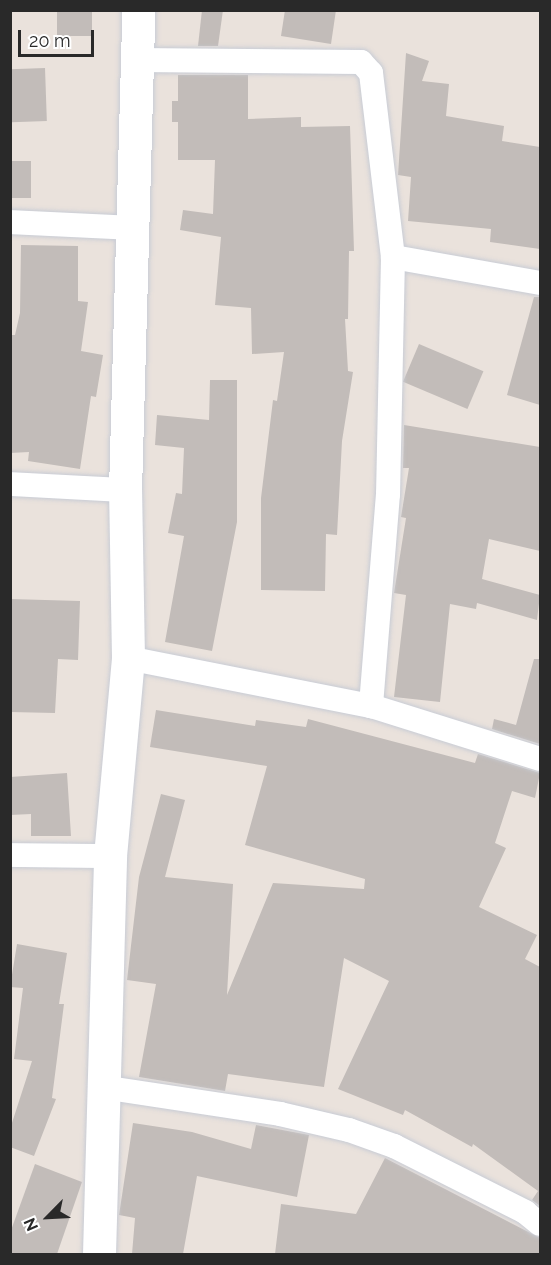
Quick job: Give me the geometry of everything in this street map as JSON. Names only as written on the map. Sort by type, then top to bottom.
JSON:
[{"type":"main road","points":[[99,1254],[110,856],[128,658],[125,490],[138,10]]},
{"type":"street","points":[[137,60],[361,63],[368,67],[393,257],[388,494],[371,706]]},
{"type":"street","points":[[10,222],[133,228]]},
{"type":"street","points":[[393,257],[540,283]]},
{"type":"street","points":[[10,484],[125,490]]},
{"type":"street","points":[[128,658],[371,706],[540,759]]},
{"type":"street","points":[[10,855],[110,856]]},
{"type":"street","points":[[102,1087],[280,1114],[349,1130],[394,1146],[525,1212],[540,1224]]},
{"type":"building","points":[[57,10],[92,10],[92,36],[57,36]]},
{"type":"building","points":[[202,10],[223,10],[218,46],[198,46]]},
{"type":"building","points":[[285,10],[336,10],[331,44],[281,36]]},
{"type":"building","points":[[406,53],[429,61],[422,81],[449,84],[446,116],[504,126],[502,141],[540,147],[540,249],[490,242],[491,229],[408,221],[411,177],[398,175]]},
{"type":"building","points":[[45,68],[47,121],[12,122],[10,69]]},
{"type":"building","points":[[178,75],[248,75],[248,119],[301,117],[301,127],[350,126],[354,251],[349,251],[348,319],[345,319],[348,371],[353,372],[342,441],[337,535],[326,534],[325,591],[261,590],[261,498],[273,400],[277,401],[284,352],[252,354],[251,308],[215,305],[221,237],[180,230],[183,210],[213,214],[215,160],[178,160],[178,122],[172,122],[172,101],[178,101]]},
{"type":"building","points":[[10,161],[31,161],[31,198],[10,198]]},
{"type":"building","points":[[21,245],[78,246],[78,301],[88,302],[81,351],[103,355],[96,397],[91,396],[80,469],[28,461],[29,452],[10,453],[10,335],[15,335],[20,313]]},
{"type":"building","points":[[534,297],[540,297],[540,405],[507,395]]},
{"type":"building","points":[[419,344],[483,371],[467,409],[403,382]]},
{"type":"building","points":[[210,380],[237,380],[237,522],[212,651],[165,642],[184,536],[168,533],[176,493],[182,494],[184,448],[155,445],[157,415],[209,420]]},
{"type":"building","points":[[404,425],[540,447],[540,551],[489,539],[482,579],[540,595],[537,620],[477,603],[476,609],[450,604],[440,702],[394,697],[406,595],[394,593],[406,518],[401,517],[409,468],[403,468]]},
{"type":"building","points":[[10,599],[80,601],[78,660],[58,659],[55,713],[10,712]]},
{"type":"building","points":[[534,659],[540,659],[540,744],[492,729],[494,719],[516,725]]},
{"type":"building","points":[[156,710],[255,726],[256,720],[306,727],[308,719],[475,763],[478,754],[540,773],[535,798],[512,791],[495,843],[506,848],[479,907],[537,935],[525,959],[540,967],[540,1206],[532,1200],[538,1191],[473,1144],[472,1147],[405,1110],[403,1115],[338,1089],[389,981],[344,958],[324,1087],[228,1074],[225,1091],[139,1077],[156,984],[127,980],[139,877],[161,794],[185,800],[165,877],[233,884],[227,995],[273,883],[364,889],[365,879],[245,845],[267,766],[150,747]]},
{"type":"building","points":[[67,773],[71,836],[31,836],[31,814],[10,815],[10,777]]},
{"type":"building","points":[[17,944],[67,953],[59,1004],[64,1004],[52,1098],[56,1099],[34,1156],[10,1147],[10,1129],[32,1061],[14,1059],[23,988],[10,987]]},
{"type":"building","points":[[133,1123],[192,1132],[251,1149],[256,1125],[309,1135],[297,1197],[197,1176],[183,1254],[132,1254],[135,1218],[119,1215]]},
{"type":"building","points":[[385,1158],[540,1238],[540,1254],[275,1254],[281,1204],[356,1214]]},
{"type":"building","points":[[35,1164],[82,1182],[57,1254],[10,1254],[10,1233]]}]
